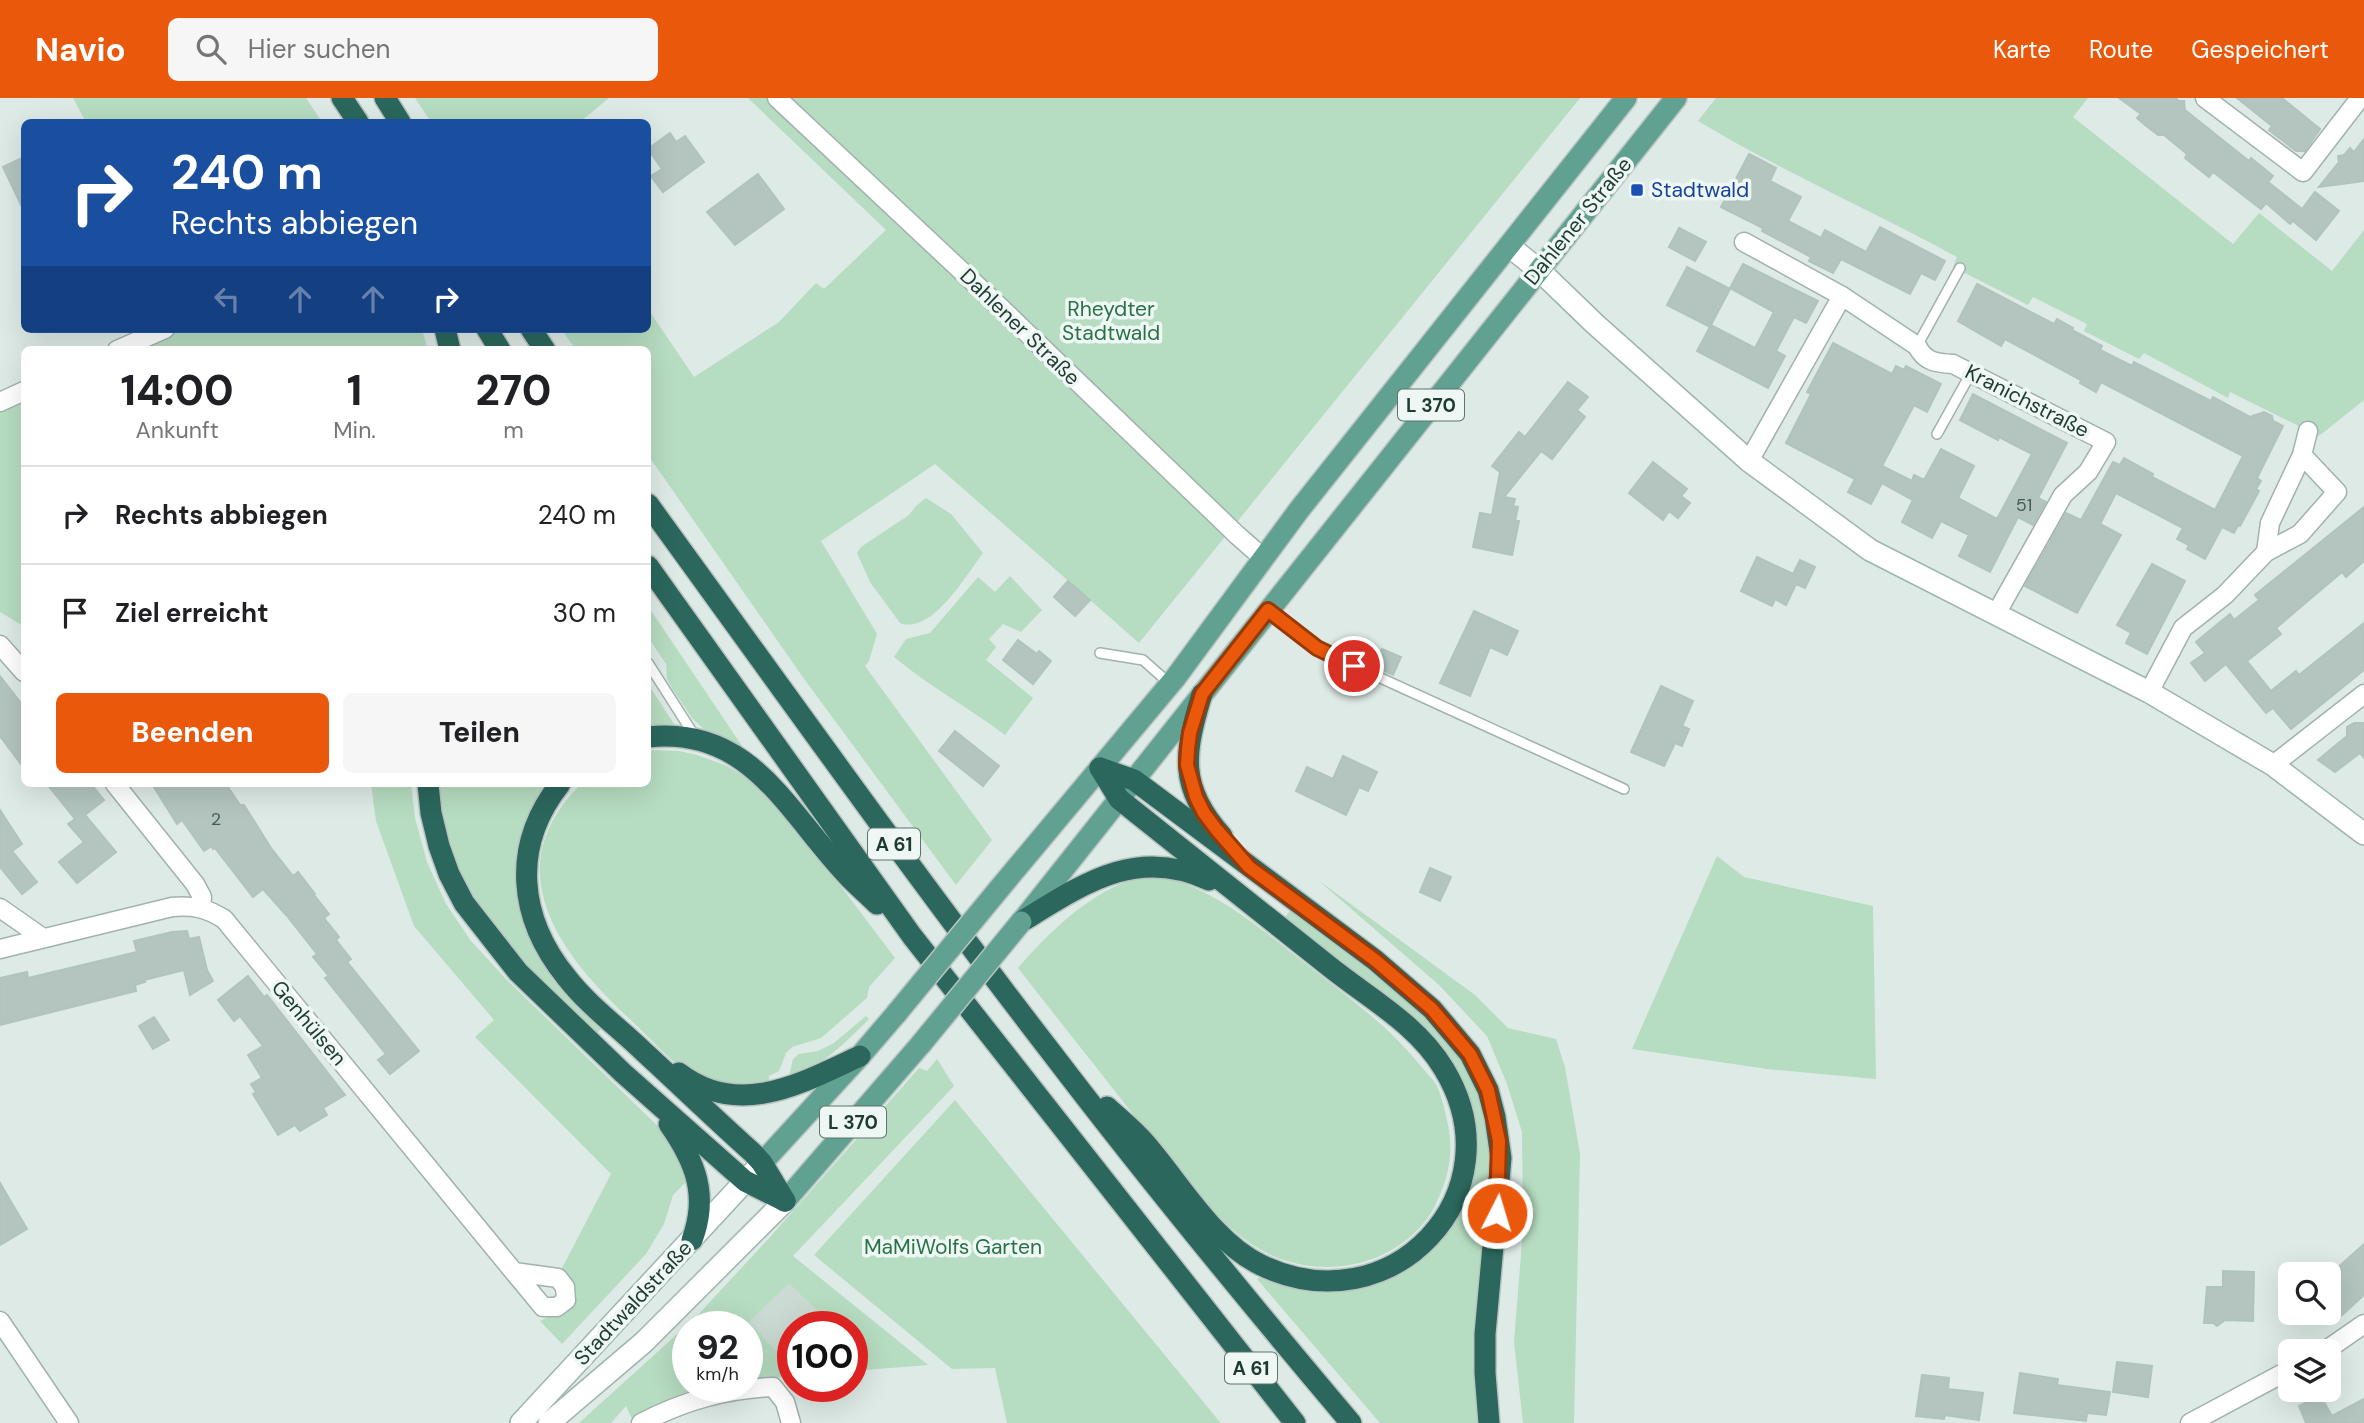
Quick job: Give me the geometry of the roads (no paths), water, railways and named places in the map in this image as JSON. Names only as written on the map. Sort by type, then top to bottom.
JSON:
[{"type":"highway","points":[[341,98],[354,119]]},
{"type":"highway","points":[[385,98],[398,119]]},
{"type":"highway","name":"A 61","points":[[651,508],[862,801],[1051,1053],[1228,1278],[1351,1423]]},
{"type":"highway","name":"A 61","points":[[651,570],[912,936],[1295,1423]]},
{"type":"highway","points":[[1202,694],[1189,741],[1187,765],[1191,781],[1204,813],[1249,867]]},
{"type":"highway","points":[[651,737],[696,738],[734,754],[769,781],[846,874],[912,936]]},
{"type":"highway","points":[[1051,1053],[1144,1142],[1226,1240],[1260,1265],[1300,1279],[1341,1281],[1377,1273],[1405,1259],[1421,1247],[1433,1234],[1455,1199],[1461,1180],[1466,1143],[1462,1114],[1453,1084],[1432,1051],[1410,1028],[1119,799],[1100,768]]},
{"type":"highway","points":[[1100,768],[1134,780],[1375,960],[1432,1009],[1470,1054],[1488,1090],[1495,1117],[1500,1158],[1485,1334],[1489,1423]]},
{"type":"highway","points":[[428,787],[431,813],[449,874],[464,903],[531,987],[745,1181],[785,1201]]},
{"type":"highway","points":[[558,787],[538,817],[531,837],[525,879],[528,900],[544,945],[569,981],[762,1163],[785,1201]]},
{"type":"highway","points":[[1021,922],[1090,882],[1139,867],[1165,866],[1182,869],[1233,891]]},
{"type":"highway","points":[[595,1006],[687,1078],[727,1095],[752,1096],[780,1090],[805,1082],[860,1056]]},
{"type":"highway","points":[[623,1073],[668,1122],[690,1158],[700,1200],[700,1212],[692,1240]]},
{"type":"main road","name":"Dahlener Straße","points":[[1262,557],[1626,98]]},
{"type":"main road","name":"Dahlener Straße","points":[[1268,610],[1676,98]]},
{"type":"main road","name":"L 370","points":[[762,1163],[896,1014],[1170,684],[1262,557]]},
{"type":"main road","name":"L 370","points":[[785,1201],[921,1044],[1021,922],[1268,610]]},
{"type":"street","name":"Dahlener Straße","points":[[777,98],[1262,557]]},
{"type":"street","points":[[2205,98],[2303,172],[2360,98]]},
{"type":"street","name":"Kranichstraße","points":[[1744,242],[1842,296],[1917,346],[1930,362],[1953,364],[2106,442],[2088,472],[2063,495],[1996,614]]},
{"type":"street","points":[[1509,246],[1539,270],[1606,334],[1749,461],[1870,550],[2149,692],[2273,765],[2364,834]]},
{"type":"street","points":[[1749,461],[1842,296]]},
{"type":"street","points":[[126,346],[155,333]]},
{"type":"street","points":[[0,402],[21,392]]},
{"type":"street","points":[[2266,552],[2270,523],[2302,455],[2308,431]]},
{"type":"street","points":[[2149,692],[2183,628],[2225,595],[2266,552],[2300,534],[2337,492],[2302,455]]},
{"type":"street","points":[[0,645],[21,669]]},
{"type":"street","points":[[2273,765],[2364,694]]},
{"type":"street","points":[[0,949],[172,907],[201,907],[202,897],[195,884],[117,787]]},
{"type":"street","name":"Genhülsen","points":[[201,907],[223,919],[514,1272]]},
{"type":"street","points":[[0,908],[43,937]]},
{"type":"street","name":"L 370","points":[[745,1181],[762,1163]]},
{"type":"street","name":"Stadtwaldstraße","points":[[521,1423],[745,1181]]},
{"type":"street","name":"Stadtwaldstraße","points":[[549,1423],[644,1342],[785,1201]]},
{"type":"street","points":[[0,1321],[69,1423]]},
{"type":"street","points":[[2341,1340],[2364,1324]]},
{"type":"street","points":[[2190,1423],[2278,1376]]},
{"type":"street","points":[[641,1423],[674,1407],[714,1394],[738,1389],[773,1387],[785,1402],[791,1423]]},
{"type":"lane","points":[[1917,346],[1960,268]]},
{"type":"lane","points":[[1937,434],[1971,373]]},
{"type":"lane","points":[[1268,610],[1328,654],[1621,785]]},
{"type":"lane","points":[[1100,653],[1143,660],[1170,684]]},
{"type":"lane","points":[[651,668],[696,738]]},
{"type":"place","name":"Stadtwald","points":[[1637,190]]},
{"type":"park label","name":"Rheydter Stadtwald","points":[[1111,321]]},
{"type":"park label","name":"MaMiWolfs Garten","points":[[953,1247]]}]
